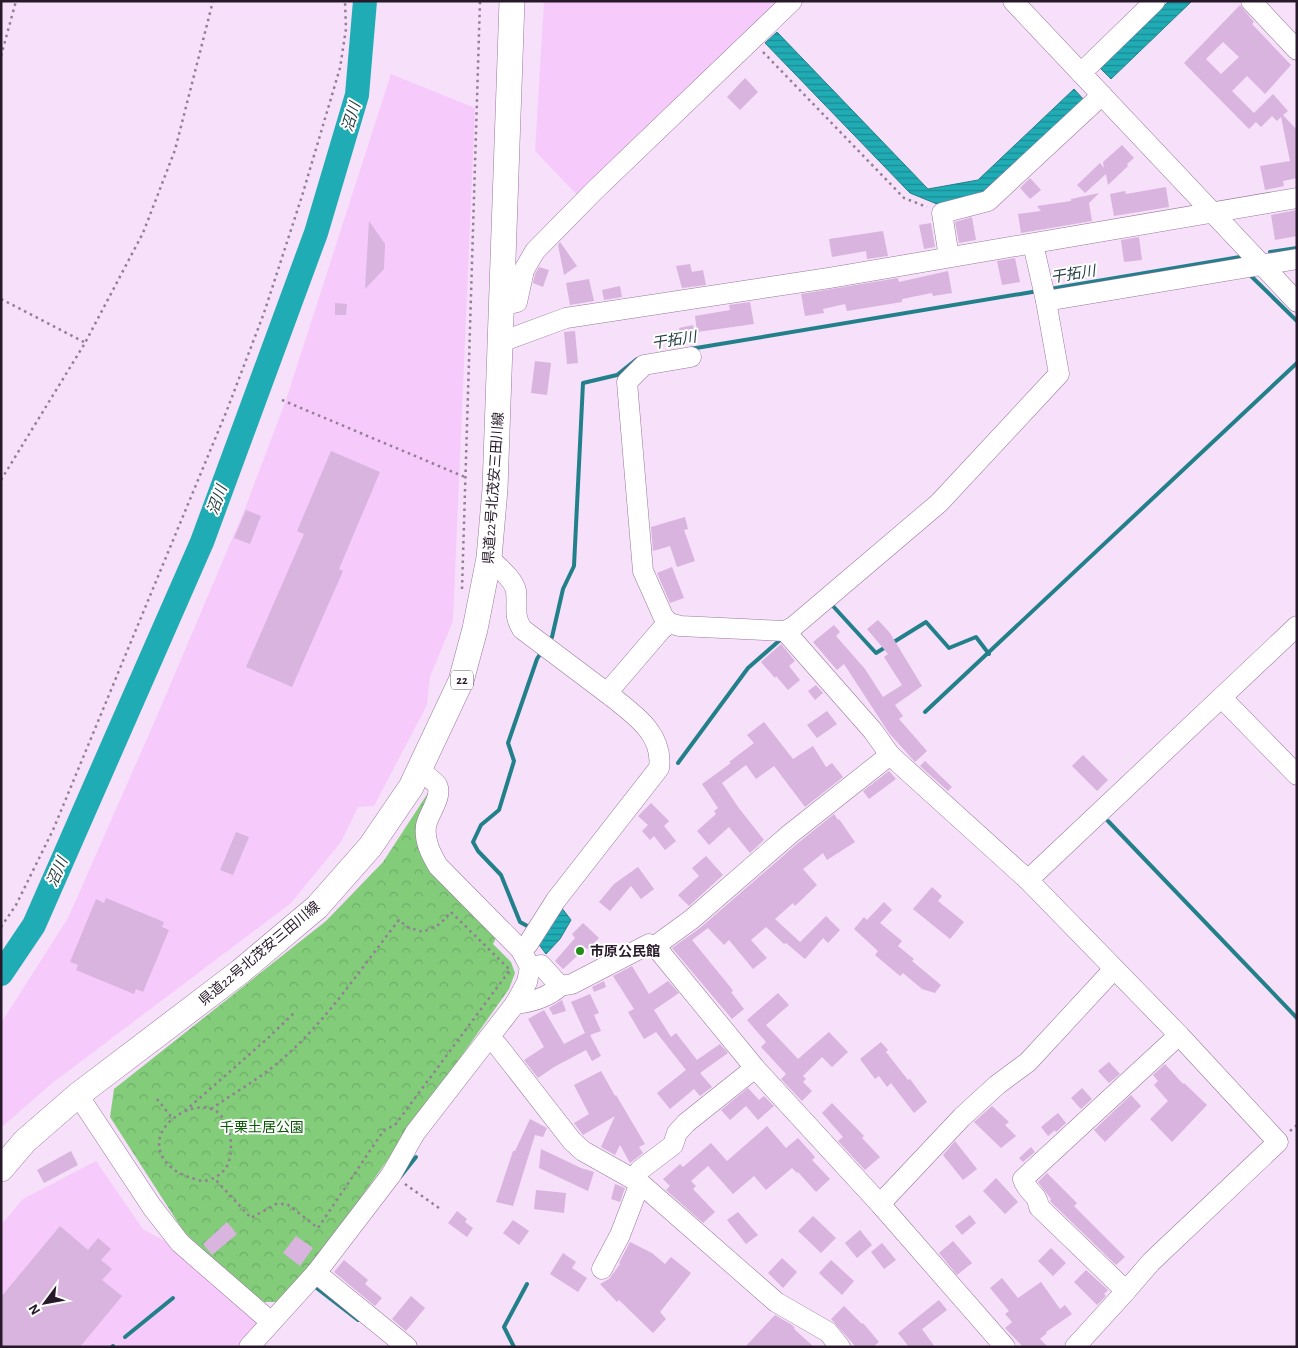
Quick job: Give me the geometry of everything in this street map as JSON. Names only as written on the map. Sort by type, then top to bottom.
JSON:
[{"type":"main road","name":"県道22号北茂安三田川線","points":[[1,1169],[25,1142],[78,1095],[241,971],[317,907],[370,847],[411,787],[462,681],[475,629],[489,558],[495,489],[512,1]]},
{"type":"street","points":[[501,306],[517,302],[524,270],[535,251],[595,190],[792,1]]},
{"type":"street","points":[[1013,1],[1297,302]]},
{"type":"street","points":[[1081,73],[1155,1]]},
{"type":"street","points":[[1251,1],[1297,50]]},
{"type":"street","points":[[949,257],[942,213],[988,201],[1102,95]]},
{"type":"street","points":[[501,342],[566,318],[829,278],[1297,198]]},
{"type":"street","points":[[691,356],[644,365],[626,382],[643,571],[663,616],[669,624],[785,632],[939,503],[1059,374],[1034,244]]},
{"type":"street","points":[[1044,294],[1297,259]]},
{"type":"street","points":[[249,1347],[316,1273],[391,1174],[415,1133],[515,1004],[526,982],[528,944],[556,900],[659,768],[660,759],[653,736],[643,721],[522,629],[516,620],[516,591],[513,582],[489,558]]},
{"type":"street","points":[[607,693],[661,630],[669,624]]},
{"type":"street","points":[[1028,880],[1297,626]]},
{"type":"street","points":[[785,632],[874,731],[890,755],[1028,880],[1178,1035],[1278,1142],[1151,1262],[1075,1347]]},
{"type":"street","points":[[1222,698],[1297,775]]},
{"type":"street","points":[[655,946],[692,919],[790,834],[890,755]]},
{"type":"street","points":[[419,770],[436,785],[438,794],[426,826],[427,842],[438,866],[526,959],[541,965],[560,986]]},
{"type":"street","points":[[515,1004],[533,1002],[554,992],[560,986],[572,984],[650,944],[655,946],[755,1068],[880,1204],[1005,1347]]},
{"type":"street","points":[[880,1204],[962,1117],[997,1085],[1028,1062],[1114,969]]},
{"type":"street","points":[[1126,1291],[1039,1207],[1038,1199],[1025,1186],[1023,1180],[1178,1035]]},
{"type":"street","points":[[490,1038],[572,1141],[583,1151],[637,1181],[776,1302],[828,1332],[840,1347]]},
{"type":"street","points":[[602,1268],[620,1235],[640,1170],[673,1145],[677,1133],[686,1123],[755,1068]]},
{"type":"street","points":[[78,1095],[152,1207],[180,1243],[271,1322]]},
{"type":"street","points":[[316,1273],[407,1347]]},
{"type":"path","points":[[1,56],[16,1]]},
{"type":"path","points":[[1,480],[85,343],[143,233],[175,150],[213,1]]},
{"type":"path","points":[[1,927],[16,905],[53,830],[220,428],[264,313],[302,196],[340,68],[346,29],[345,1]]},
{"type":"path","points":[[462,593],[480,1]]},
{"type":"path","points":[[752,40],[904,198],[942,213]]},
{"type":"path","points":[[1,299],[85,343]]},
{"type":"path","points":[[282,400],[465,477]]},
{"type":"path","points":[[211,1109],[260,1077],[288,1053],[337,1001],[399,920],[407,927],[423,932],[440,924],[451,912],[510,970],[395,1125],[384,1130],[318,1228],[287,1204],[276,1204],[250,1218],[214,1178]]},
{"type":"path","points":[[184,1112],[206,1107],[217,1111],[225,1121],[231,1142],[228,1164],[223,1172],[214,1178],[202,1181],[180,1175],[169,1167],[162,1157],[159,1144],[162,1133],[173,1119],[184,1112],[295,1012]]},
{"type":"path","points":[[157,1099],[173,1119]]},
{"type":"path","points":[[403,1182],[439,1208]]},
{"type":"shaded area","points":[[544,1],[783,1],[580,198],[535,151]]},
{"type":"shaded area","points":[[391,74],[475,108],[453,621],[430,677],[427,705],[374,806],[358,807],[341,842],[290,904],[51,1084],[1,1128],[1,1023],[68,918],[157,716],[246,506],[286,400]]},
{"type":"shaded area","points":[[96,1161],[143,1229],[167,1242],[261,1321],[239,1347],[1,1347],[1,1225],[23,1199]]},
{"type":"green space","name":"千栗土居公園","points":[[428,793],[433,797],[424,858],[497,936],[493,944],[511,962],[515,973],[509,989],[330,1241],[282,1302],[264,1302],[223,1269],[184,1232],[110,1117],[114,1089],[326,921],[383,862]]},
{"type":"water","points":[[1169,1],[1192,1],[1111,79],[1100,68]]},
{"type":"water","points":[[777,32],[928,189],[978,180],[1074,89],[1085,101],[986,194],[937,204],[910,193],[765,43]]},
{"type":"water","points":[[561,907],[571,920],[560,939],[546,954],[537,942]]},
{"type":"building","points":[[1240,5],[1254,22],[1252,24],[1291,65],[1265,94],[1247,76],[1232,91],[1254,113],[1273,94],[1288,111],[1283,115],[1297,130],[1297,178],[1283,181],[1284,186],[1265,190],[1260,166],[1290,161],[1281,117],[1277,121],[1272,116],[1261,127],[1256,122],[1249,129],[1184,63]],"holes":[[[1223,42],[1239,57],[1221,74],[1206,59]]]},
{"type":"building","points":[[745,78],[758,92],[740,110],[727,97]]},
{"type":"building","points":[[1122,145],[1134,158],[1127,164],[1128,166],[1108,185],[1106,174],[1085,193],[1077,185],[1100,163],[1104,168],[1103,162]]},
{"type":"building","points":[[1030,178],[1041,190],[1030,199],[1020,188]]},
{"type":"building","points":[[1166,187],[1169,207],[1114,216],[1110,194],[1125,191],[1126,194]]},
{"type":"building","points":[[1099,193],[1089,203],[1092,221],[1021,233],[1018,214],[1041,211],[1037,206],[1071,201],[1071,199]]},
{"type":"building","points":[[1297,210],[1297,236],[1275,240],[1271,215]]},
{"type":"building","points":[[972,217],[976,240],[959,243],[955,222]]},
{"type":"building","points":[[369,221],[385,244],[384,269],[365,289]]},
{"type":"building","points":[[931,223],[935,247],[924,249],[919,225]]},
{"type":"building","points":[[883,231],[888,256],[867,259],[866,251],[832,257],[829,239]]},
{"type":"building","points":[[1139,237],[1142,260],[1124,262],[1121,240]]},
{"type":"building","points":[[560,242],[577,266],[564,275],[558,245]]},
{"type":"building","points":[[1015,258],[1020,282],[1002,285],[997,261]]},
{"type":"building","points":[[690,264],[692,272],[703,270],[706,285],[682,288],[676,266]]},
{"type":"building","points":[[539,267],[549,270],[543,287],[533,283]]},
{"type":"building","points":[[948,271],[952,293],[933,296],[932,293],[902,299],[902,302],[847,311],[845,304],[823,309],[824,313],[805,316],[801,294],[898,278],[899,282]]},
{"type":"building","points":[[589,279],[594,301],[570,305],[566,283]]},
{"type":"building","points":[[620,286],[622,297],[604,300],[602,290]]},
{"type":"building","points":[[750,302],[754,324],[697,332],[695,316],[730,310],[729,305]]},
{"type":"building","points":[[335,303],[347,304],[346,315],[335,315]]},
{"type":"building","points":[[693,325],[695,336],[681,339],[679,328]]},
{"type":"building","points":[[575,331],[578,363],[567,364],[564,332]]},
{"type":"building","points":[[535,361],[551,363],[547,395],[531,393]]},
{"type":"building","points":[[331,451],[380,472],[339,569],[343,571],[292,687],[246,667],[304,534],[297,531]]},
{"type":"building","points":[[246,510],[261,516],[250,544],[234,538]]},
{"type":"building","points":[[685,517],[688,529],[684,530],[695,561],[677,567],[670,546],[653,551],[651,527]]},
{"type":"building","points":[[672,567],[684,598],[670,603],[657,573]]},
{"type":"building","points":[[878,620],[890,633],[922,686],[895,705],[903,716],[899,719],[927,751],[915,762],[889,733],[844,664],[837,670],[813,642],[834,625],[840,632],[836,636],[865,669],[883,697],[902,685],[884,657],[888,654],[867,629]]},
{"type":"building","points":[[781,644],[795,661],[789,666],[800,680],[788,690],[761,662]]},
{"type":"building","points":[[816,685],[823,693],[815,700],[808,691]]},
{"type":"building","points":[[827,711],[837,724],[817,738],[807,725]]},
{"type":"building","points":[[764,722],[793,759],[813,746],[826,767],[832,763],[843,777],[805,807],[774,766],[756,779],[746,765],[722,783],[764,840],[750,853],[729,827],[709,845],[697,831],[716,814],[714,811],[718,808],[702,784],[754,743],[747,735]]},
{"type":"building","points":[[1083,755],[1108,780],[1097,791],[1072,766]]},
{"type":"building","points":[[925,761],[952,787],[948,791],[920,766]]},
{"type":"building","points":[[889,771],[896,779],[869,799],[863,791]]},
{"type":"building","points":[[651,803],[669,821],[664,826],[676,841],[665,850],[654,836],[650,840],[642,831],[648,825],[638,816]]},
{"type":"building","points":[[834,814],[855,842],[827,860],[823,853],[803,869],[817,885],[795,906],[793,903],[775,919],[800,942],[826,916],[840,930],[828,943],[823,938],[805,959],[786,943],[784,944],[766,927],[751,940],[767,958],[753,969],[729,940],[724,945],[708,928],[692,940],[731,988],[733,991],[731,992],[744,1009],[732,1019],[672,948],[700,928]]},
{"type":"building","points":[[236,832],[249,837],[233,875],[220,870]]},
{"type":"building","points":[[706,856],[723,875],[689,906],[678,895],[699,876],[692,868]]},
{"type":"building","points":[[638,867],[654,889],[641,899],[631,886],[610,911],[599,902],[614,884]]},
{"type":"building","points":[[932,887],[942,896],[938,901],[964,922],[950,939],[913,909]]},
{"type":"building","points":[[106,898],[164,922],[162,927],[169,930],[143,992],[136,989],[134,994],[76,970],[78,965],[70,962],[96,899],[104,903]]},
{"type":"building","points":[[884,902],[892,910],[880,923],[902,941],[898,946],[914,959],[912,961],[941,985],[935,993],[922,989],[903,973],[900,976],[875,955],[878,951],[854,929],[864,917],[867,920]]},
{"type":"building","points":[[583,923],[599,938],[563,969],[555,961],[575,938],[572,934]]},
{"type":"building","points":[[632,966],[649,994],[668,981],[679,993],[654,1010],[671,1037],[676,1033],[697,1060],[720,1044],[728,1053],[700,1073],[712,1087],[700,1096],[694,1089],[670,1109],[657,1093],[686,1070],[656,1032],[644,1039],[628,1012],[634,1009],[613,976]]},
{"type":"building","points":[[604,981],[606,987],[594,992],[592,987]]},
{"type":"building","points":[[778,993],[789,1005],[766,1025],[798,1059],[829,1032],[848,1052],[832,1067],[822,1057],[803,1076],[806,1079],[803,1082],[812,1091],[802,1101],[781,1079],[786,1074],[761,1047],[766,1042],[747,1020]]},
{"type":"building","points":[[590,994],[599,1013],[594,1015],[601,1031],[590,1035],[601,1056],[592,1061],[586,1050],[538,1078],[524,1060],[544,1047],[528,1019],[544,1010],[564,1044],[585,1033],[571,1002]]},
{"type":"building","points":[[562,1000],[566,1011],[553,1015],[549,1008]]},
{"type":"building","points":[[881,1042],[888,1050],[886,1052],[927,1102],[914,1113],[891,1083],[887,1087],[879,1076],[875,1079],[860,1059]]},
{"type":"building","points":[[1109,1062],[1120,1074],[1109,1083],[1098,1071]]},
{"type":"building","points":[[1165,1064],[1183,1084],[1207,1105],[1172,1142],[1150,1119],[1168,1101],[1154,1085],[1158,1081],[1153,1075]]},
{"type":"building","points":[[601,1071],[645,1144],[639,1147],[643,1153],[630,1163],[620,1145],[615,1155],[601,1147],[615,1116],[583,1135],[574,1123],[589,1114],[574,1085]]},
{"type":"building","points":[[748,1088],[759,1100],[764,1096],[774,1106],[758,1120],[746,1106],[730,1120],[721,1110]]},
{"type":"building","points":[[1082,1088],[1092,1099],[1081,1109],[1071,1098]]},
{"type":"building","points":[[1131,1095],[1141,1106],[1105,1142],[1094,1130]]},
{"type":"building","points":[[832,1103],[864,1136],[862,1138],[880,1157],[865,1170],[838,1141],[843,1137],[822,1113]]},
{"type":"building","points":[[992,1106],[1009,1122],[1005,1125],[1016,1136],[1001,1148],[974,1122]]},
{"type":"building","points":[[1058,1113],[1066,1123],[1048,1136],[1041,1127]]},
{"type":"building","points":[[530,1119],[547,1128],[543,1137],[535,1135],[513,1206],[496,1202],[513,1151],[515,1151]]},
{"type":"building","points":[[767,1126],[786,1148],[798,1138],[815,1157],[812,1160],[830,1179],[816,1192],[792,1168],[766,1190],[754,1176],[733,1194],[708,1166],[691,1181],[696,1186],[693,1189],[715,1212],[703,1223],[666,1190],[670,1186],[663,1179],[680,1164],[683,1167],[711,1143],[727,1161]]},
{"type":"building","points":[[955,1141],[977,1169],[963,1180],[943,1155]]},
{"type":"building","points":[[1031,1147],[1035,1152],[1023,1162],[1019,1158]]},
{"type":"building","points":[[541,1149],[581,1168],[594,1172],[588,1191],[539,1168]]},
{"type":"building","points":[[71,1151],[78,1165],[44,1183],[37,1170]]},
{"type":"building","points":[[1047,1173],[1077,1203],[1074,1206],[1125,1257],[1116,1265],[1050,1201],[1051,1199],[1038,1182]]},
{"type":"building","points":[[996,1178],[1018,1202],[1005,1214],[983,1191]]},
{"type":"building","points":[[615,1184],[625,1188],[620,1202],[611,1199]]},
{"type":"building","points":[[536,1190],[566,1193],[564,1213],[534,1209]]},
{"type":"building","points":[[457,1211],[467,1219],[465,1222],[473,1228],[467,1237],[448,1223]]},
{"type":"building","points":[[738,1212],[758,1235],[746,1244],[727,1220]]},
{"type":"building","points":[[970,1215],[976,1223],[962,1235],[955,1226]]},
{"type":"building","points":[[813,1216],[836,1238],[821,1253],[798,1231]]},
{"type":"building","points":[[513,1220],[529,1231],[519,1245],[503,1233]]},
{"type":"building","points":[[227,1222],[237,1234],[212,1255],[203,1244]]},
{"type":"building","points":[[60,1226],[88,1250],[98,1238],[111,1249],[101,1260],[112,1269],[102,1280],[122,1296],[80,1347],[1,1347],[1,1297]]},
{"type":"building","points":[[860,1230],[872,1245],[857,1258],[845,1243]]},
{"type":"building","points":[[296,1236],[313,1248],[300,1266],[283,1253]]},
{"type":"building","points":[[953,1241],[972,1263],[957,1275],[939,1253]]},
{"type":"building","points":[[630,1242],[652,1253],[665,1264],[671,1257],[691,1273],[660,1312],[666,1319],[653,1333],[619,1300],[617,1302],[600,1284],[609,1279],[620,1264]]},
{"type":"building","points":[[882,1243],[896,1260],[884,1269],[871,1252]]},
{"type":"building","points":[[1051,1248],[1066,1263],[1053,1276],[1038,1261]]},
{"type":"building","points":[[563,1253],[576,1262],[572,1268],[587,1278],[578,1292],[550,1274]]},
{"type":"building","points":[[782,1258],[797,1272],[783,1288],[768,1273]]},
{"type":"building","points":[[344,1260],[368,1280],[365,1284],[382,1298],[375,1306],[334,1272]]},
{"type":"building","points":[[831,1260],[854,1281],[842,1295],[819,1273]]},
{"type":"building","points":[[1086,1270],[1108,1290],[1104,1294],[1106,1296],[1097,1305],[1074,1282]]},
{"type":"building","points":[[1002,1278],[1018,1298],[1041,1282],[1060,1309],[1065,1305],[1072,1314],[1046,1332],[1040,1339],[1048,1347],[1023,1347],[1005,1328],[1012,1322],[1005,1314],[1009,1311],[990,1288]]},
{"type":"building","points":[[411,1296],[425,1308],[406,1331],[392,1319]]},
{"type":"building","points":[[939,1300],[947,1310],[922,1329],[935,1347],[909,1347],[898,1333]]},
{"type":"building","points":[[844,1306],[863,1323],[879,1342],[873,1347],[856,1347],[831,1319]]},
{"type":"building","points":[[775,1315],[792,1325],[814,1347],[745,1347]]},
{"type":"waterway","name":"沼川","points":[[1,974],[34,925],[202,542],[316,233],[357,95],[365,1]]},
{"type":"waterway","name":"干拓川","points":[[1270,252],[1297,248]]},
{"type":"waterway","name":"干拓川","points":[[1050,289],[1240,257]]},
{"type":"waterway","points":[[1252,277],[1297,321]]},
{"type":"waterway","name":"干拓川","points":[[690,349],[1038,291]]},
{"type":"waterway","name":"干拓川","points":[[549,641],[552,637],[563,589],[574,566],[583,383],[617,375],[637,359]]},
{"type":"waterway","points":[[925,712],[1297,363]]},
{"type":"waterway","points":[[830,606],[832,605],[876,653],[926,622],[949,648],[976,637],[989,654]]},
{"type":"waterway","points":[[678,763],[748,668],[780,640]]},
{"type":"waterway","name":"干拓川","points":[[531,928],[520,922],[501,875],[478,851],[473,842],[481,825],[499,810],[514,761],[508,743],[537,659],[542,651]]},
{"type":"waterway","points":[[1108,821],[1297,1018]]},
{"type":"waterway","points":[[400,1177],[416,1157]]},
{"type":"waterway","points":[[514,1347],[504,1327],[527,1284]]},
{"type":"waterway","points":[[314,1286],[358,1320]]},
{"type":"waterway","points":[[125,1337],[173,1298]]},
{"type":"place","name":"市原公民館","points":[[580,951]]}]
